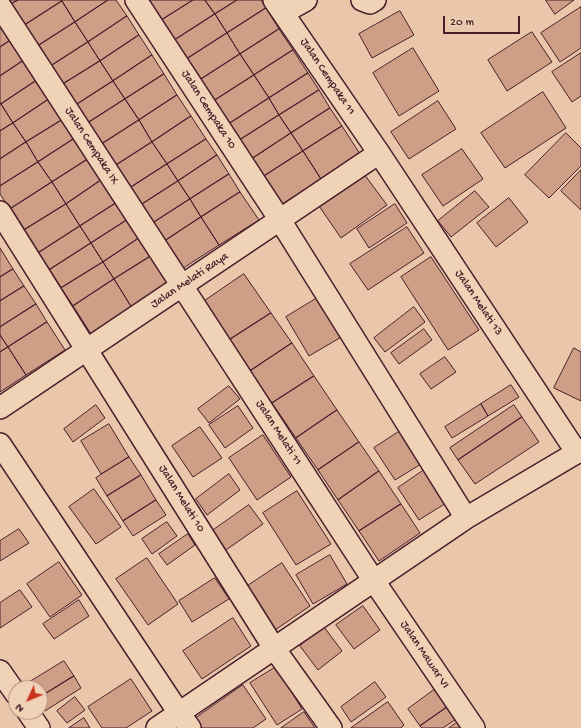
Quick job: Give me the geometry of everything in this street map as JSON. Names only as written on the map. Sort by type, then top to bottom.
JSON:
[{"type":"street","name":"Jalan Cempaka 10","points":[[136,0],[280,220],[466,518]]},
{"type":"street","points":[[279,7],[306,0]]},
{"type":"street","points":[[362,0],[370,2],[375,0]]},
{"type":"street","name":"Jalan Cempaka IX","points":[[0,6],[182,286]]},
{"type":"street","name":"Jalan Cempaka 11","points":[[279,7],[379,153]]},
{"type":"street","name":"Jalan Melati Raya","points":[[0,408],[379,153]]},
{"type":"street","name":"Jalan Melati 13","points":[[379,153],[579,451]]},
{"type":"street","name":"Jalan Melati 10","points":[[0,212],[274,648],[331,728]]},
{"type":"street","name":"Jalan Melati 11","points":[[182,286],[374,581]]},
{"type":"street","points":[[0,444],[184,720]]},
{"type":"street","points":[[157,728],[184,720],[274,648],[466,518],[579,451]]},
{"type":"street","name":"Jalan Mawar VI","points":[[374,581],[474,728]]},
{"type":"street","points":[[0,670],[8,682]]},
{"type":"building","points":[[2,0],[18,0],[6,7]]},
{"type":"building","points":[[18,0],[62,1],[20,28],[6,7]]},
{"type":"building","points":[[108,0],[75,22],[62,1]]},
{"type":"building","points":[[108,0],[116,0],[127,16],[88,42],[75,22]]},
{"type":"building","points":[[151,0],[193,0],[160,21],[147,2]]},
{"type":"building","points":[[193,0],[205,0],[215,14],[173,41],[160,21]]},
{"type":"building","points":[[205,0],[237,0],[215,14]]},
{"type":"building","points":[[237,0],[261,0],[266,8],[227,33],[215,14]]},
{"type":"building","points":[[546,0],[574,0],[555,14]]},
{"type":"building","points":[[62,1],[75,22],[33,49],[20,28]]},
{"type":"building","points":[[581,7],[581,48],[560,62],[541,33]]},
{"type":"building","points":[[266,8],[279,29],[240,54],[227,33]]},
{"type":"building","points":[[400,11],[414,35],[372,58],[359,34]]},
{"type":"building","points":[[215,14],[227,33],[185,60],[173,41]]},
{"type":"building","points":[[127,16],[139,35],[100,61],[88,42]]},
{"type":"building","points":[[0,18],[14,38],[0,47]]},
{"type":"building","points":[[75,22],[88,42],[46,69],[33,49]]},
{"type":"building","points":[[279,29],[293,50],[254,75],[240,54]]},
{"type":"building","points":[[532,32],[552,62],[507,91],[488,60]]},
{"type":"building","points":[[227,33],[240,54],[198,81],[185,60]]},
{"type":"building","points":[[139,35],[152,55],[113,81],[100,61]]},
{"type":"building","points":[[14,38],[27,58],[0,76],[0,47]]},
{"type":"building","points":[[88,42],[100,61],[58,87],[46,69]]},
{"type":"building","points":[[413,48],[439,91],[399,116],[373,73]]},
{"type":"building","points":[[293,50],[308,73],[269,98],[254,75]]},
{"type":"building","points":[[581,53],[581,96],[572,102],[552,72]]},
{"type":"building","points":[[240,54],[254,75],[212,102],[198,81]]},
{"type":"building","points":[[152,55],[164,74],[125,99],[113,81]]},
{"type":"building","points":[[27,58],[40,78],[1,104],[0,76]]},
{"type":"building","points":[[100,61],[113,81],[71,108],[58,87]]},
{"type":"building","points":[[308,73],[319,90],[279,115],[269,98]]},
{"type":"building","points":[[164,74],[177,95],[139,120],[125,99]]},
{"type":"building","points":[[254,75],[269,98],[227,125],[212,102]]},
{"type":"building","points":[[40,78],[52,97],[13,123],[1,104]]},
{"type":"building","points":[[113,81],[125,99],[83,126],[71,108]]},
{"type":"building","points":[[319,90],[330,108],[291,133],[279,115]]},
{"type":"building","points":[[543,92],[566,128],[505,168],[481,133]]},
{"type":"building","points":[[177,95],[191,116],[152,142],[139,120]]},
{"type":"building","points":[[52,97],[65,118],[26,142],[13,123]]},
{"type":"building","points":[[269,98],[279,115],[238,141],[227,125]]},
{"type":"building","points":[[125,99],[139,120],[97,147],[83,126]]},
{"type":"building","points":[[438,101],[456,129],[409,159],[391,132]]},
{"type":"building","points":[[0,104],[13,123],[0,131]]},
{"type":"building","points":[[330,108],[342,126],[303,151],[291,133]]},
{"type":"building","points":[[279,115],[291,133],[250,160],[238,141]]},
{"type":"building","points":[[191,116],[206,139],[167,164],[152,142]]},
{"type":"building","points":[[65,118],[78,136],[38,162],[26,142]]},
{"type":"building","points":[[139,120],[152,142],[110,169],[97,147]]},
{"type":"building","points":[[13,123],[26,142],[0,159],[0,131]]},
{"type":"building","points":[[342,126],[360,154],[321,179],[303,151]]},
{"type":"building","points":[[291,133],[303,151],[261,178],[250,160]]},
{"type":"building","points":[[566,133],[581,148],[581,166],[549,198],[525,175]]},
{"type":"building","points":[[78,136],[91,157],[52,182],[38,162]]},
{"type":"building","points":[[206,139],[217,155],[178,181],[167,164]]},
{"type":"building","points":[[26,142],[38,162],[0,186],[0,159]]},
{"type":"building","points":[[152,142],[167,164],[125,191],[110,169]]},
{"type":"building","points":[[462,149],[483,179],[443,206],[422,175]]},
{"type":"building","points":[[303,151],[321,179],[279,206],[261,178]]},
{"type":"building","points":[[217,155],[229,174],[190,199],[178,181]]},
{"type":"building","points":[[91,157],[104,178],[66,204],[52,182]]},
{"type":"building","points":[[38,162],[52,182],[10,209],[0,194],[0,186]]},
{"type":"building","points":[[167,164],[178,181],[136,208],[125,191]]},
{"type":"building","points":[[581,170],[581,210],[561,191]]},
{"type":"building","points":[[229,174],[240,192],[201,217],[190,199]]},
{"type":"building","points":[[364,174],[387,205],[341,238],[319,206]]},
{"type":"building","points":[[104,178],[119,201],[80,226],[66,204]]},
{"type":"building","points":[[178,181],[190,199],[148,226],[136,208]]},
{"type":"building","points":[[52,182],[66,204],[24,230],[10,209]]},
{"type":"building","points":[[475,191],[489,207],[451,237],[438,221]]},
{"type":"building","points":[[240,192],[259,220],[219,245],[201,217]]},
{"type":"building","points":[[509,198],[528,222],[496,247],[477,223]]},
{"type":"building","points":[[190,199],[201,217],[160,244],[148,226]]},
{"type":"building","points":[[119,201],[130,218],[91,243],[80,226]]},
{"type":"building","points":[[66,204],[80,226],[38,253],[24,230]]},
{"type":"building","points":[[395,204],[407,223],[369,248],[357,229]]},
{"type":"building","points":[[201,217],[219,245],[177,272],[160,244]]},
{"type":"building","points":[[130,218],[142,236],[103,262],[91,243]]},
{"type":"building","points":[[80,226],[91,243],[49,270],[38,253]]},
{"type":"building","points":[[407,227],[424,253],[368,290],[350,264]]},
{"type":"building","points":[[142,236],[154,254],[114,279],[103,262]]},
{"type":"building","points":[[91,243],[103,262],[61,288],[49,270]]},
{"type":"building","points":[[0,248],[13,269],[0,277]]},
{"type":"building","points":[[154,254],[172,282],[132,308],[114,279]]},
{"type":"building","points":[[431,257],[479,330],[448,350],[401,277]]},
{"type":"building","points":[[103,262],[114,279],[73,306],[61,288]]},
{"type":"building","points":[[13,269],[24,286],[0,301],[0,277]]},
{"type":"building","points":[[244,274],[271,313],[229,340],[203,302]]},
{"type":"building","points":[[114,279],[132,308],[91,334],[73,306]]},
{"type":"building","points":[[24,286],[36,304],[0,327],[0,301]]},
{"type":"building","points":[[319,297],[343,336],[309,356],[286,317]]},
{"type":"building","points":[[36,304],[47,322],[8,347],[0,335],[0,327]]},
{"type":"building","points":[[414,307],[425,322],[385,352],[374,338]]},
{"type":"building","points":[[271,313],[292,343],[250,371],[229,340]]},
{"type":"building","points":[[47,322],[65,350],[26,375],[8,347]]},
{"type":"building","points":[[424,329],[432,340],[399,364],[391,353]]},
{"type":"building","points":[[0,335],[8,347],[0,352]]},
{"type":"building","points":[[292,343],[314,376],[272,403],[250,371]]},
{"type":"building","points":[[8,347],[26,375],[0,392],[0,352]]},
{"type":"building","points":[[574,348],[581,352],[581,401],[554,388]]},
{"type":"building","points":[[445,357],[456,372],[431,389],[420,374]]},
{"type":"building","points":[[314,376],[337,410],[296,438],[272,403]]},
{"type":"building","points":[[511,385],[519,397],[488,416],[481,404]]},
{"type":"building","points":[[229,386],[240,399],[209,423],[198,409]]},
{"type":"building","points":[[481,404],[488,416],[452,438],[445,427]]},
{"type":"building","points":[[96,405],[105,418],[73,442],[64,429]]},
{"type":"building","points":[[514,405],[522,417],[458,460],[450,448]]},
{"type":"building","points":[[238,406],[253,428],[225,448],[209,425]]},
{"type":"building","points":[[337,410],[359,442],[318,470],[296,438]]},
{"type":"building","points":[[522,417],[539,442],[475,484],[458,460]]},
{"type":"building","points":[[109,424],[129,457],[101,474],[81,441]]},
{"type":"building","points":[[200,427],[222,458],[193,477],[172,446]]},
{"type":"building","points":[[400,431],[421,464],[395,480],[374,448]]},
{"type":"building","points":[[263,435],[291,477],[257,500],[229,458]]},
{"type":"building","points":[[359,442],[379,471],[338,500],[318,470]]},
{"type":"building","points":[[129,457],[141,475],[107,496],[96,478]]},
{"type":"building","points":[[424,470],[446,503],[419,520],[398,488]]},
{"type":"building","points":[[379,471],[401,504],[359,531],[338,500]]},
{"type":"building","points":[[229,474],[240,490],[207,515],[196,499]]},
{"type":"building","points":[[141,475],[156,500],[123,521],[107,496]]},
{"type":"building","points":[[94,489],[121,527],[96,544],[69,507]]},
{"type":"building","points":[[297,491],[331,544],[296,565],[263,513]]},
{"type":"building","points":[[156,500],[166,515],[133,536],[123,521]]},
{"type":"building","points":[[401,504],[420,533],[379,561],[359,531]]},
{"type":"building","points":[[249,505],[263,524],[226,550],[212,531]]},
{"type":"building","points":[[167,522],[177,536],[152,554],[142,539]]},
{"type":"building","points":[[19,529],[29,543],[0,561],[0,541]]},
{"type":"building","points":[[188,534],[195,545],[167,565],[159,554]]},
{"type":"building","points":[[330,555],[347,584],[313,604],[296,575]]},
{"type":"building","points":[[147,558],[178,604],[148,625],[116,579]]},
{"type":"building","points":[[59,562],[82,595],[50,617],[27,584]]},
{"type":"building","points":[[282,563],[310,606],[275,630],[246,587]]},
{"type":"building","points":[[215,578],[229,599],[192,622],[179,601]]},
{"type":"building","points":[[20,590],[32,607],[0,628],[0,603]]},
{"type":"building","points":[[79,600],[89,616],[54,639],[43,624]]},
{"type":"building","points":[[363,606],[380,630],[354,649],[336,625]]},
{"type":"building","points":[[233,618],[251,646],[202,679],[183,651]]},
{"type":"building","points":[[324,627],[342,651],[318,670],[300,646]]},
{"type":"building","points":[[64,661],[74,676],[48,692],[48,680],[33,680]]},
{"type":"building","points":[[276,667],[302,709],[277,725],[250,683]]},
{"type":"building","points":[[74,676],[81,688],[48,709],[48,692]]},
{"type":"building","points":[[131,679],[152,711],[126,728],[102,728],[88,707]]},
{"type":"building","points":[[375,682],[386,697],[351,722],[341,707]]},
{"type":"building","points":[[243,685],[266,719],[253,728],[202,728],[196,718]]},
{"type":"building","points":[[438,687],[450,705],[420,726],[408,709]]},
{"type":"building","points":[[75,697],[85,710],[67,723],[57,711]]},
{"type":"building","points":[[388,702],[404,725],[401,728],[351,728]]},
{"type":"building","points":[[450,705],[459,717],[443,728],[422,728],[420,726]]},
{"type":"building","points":[[304,712],[315,728],[281,728]]},
{"type":"building","points":[[84,718],[90,728],[69,728]]},
{"type":"building","points":[[459,721],[464,728],[449,728]]}]
